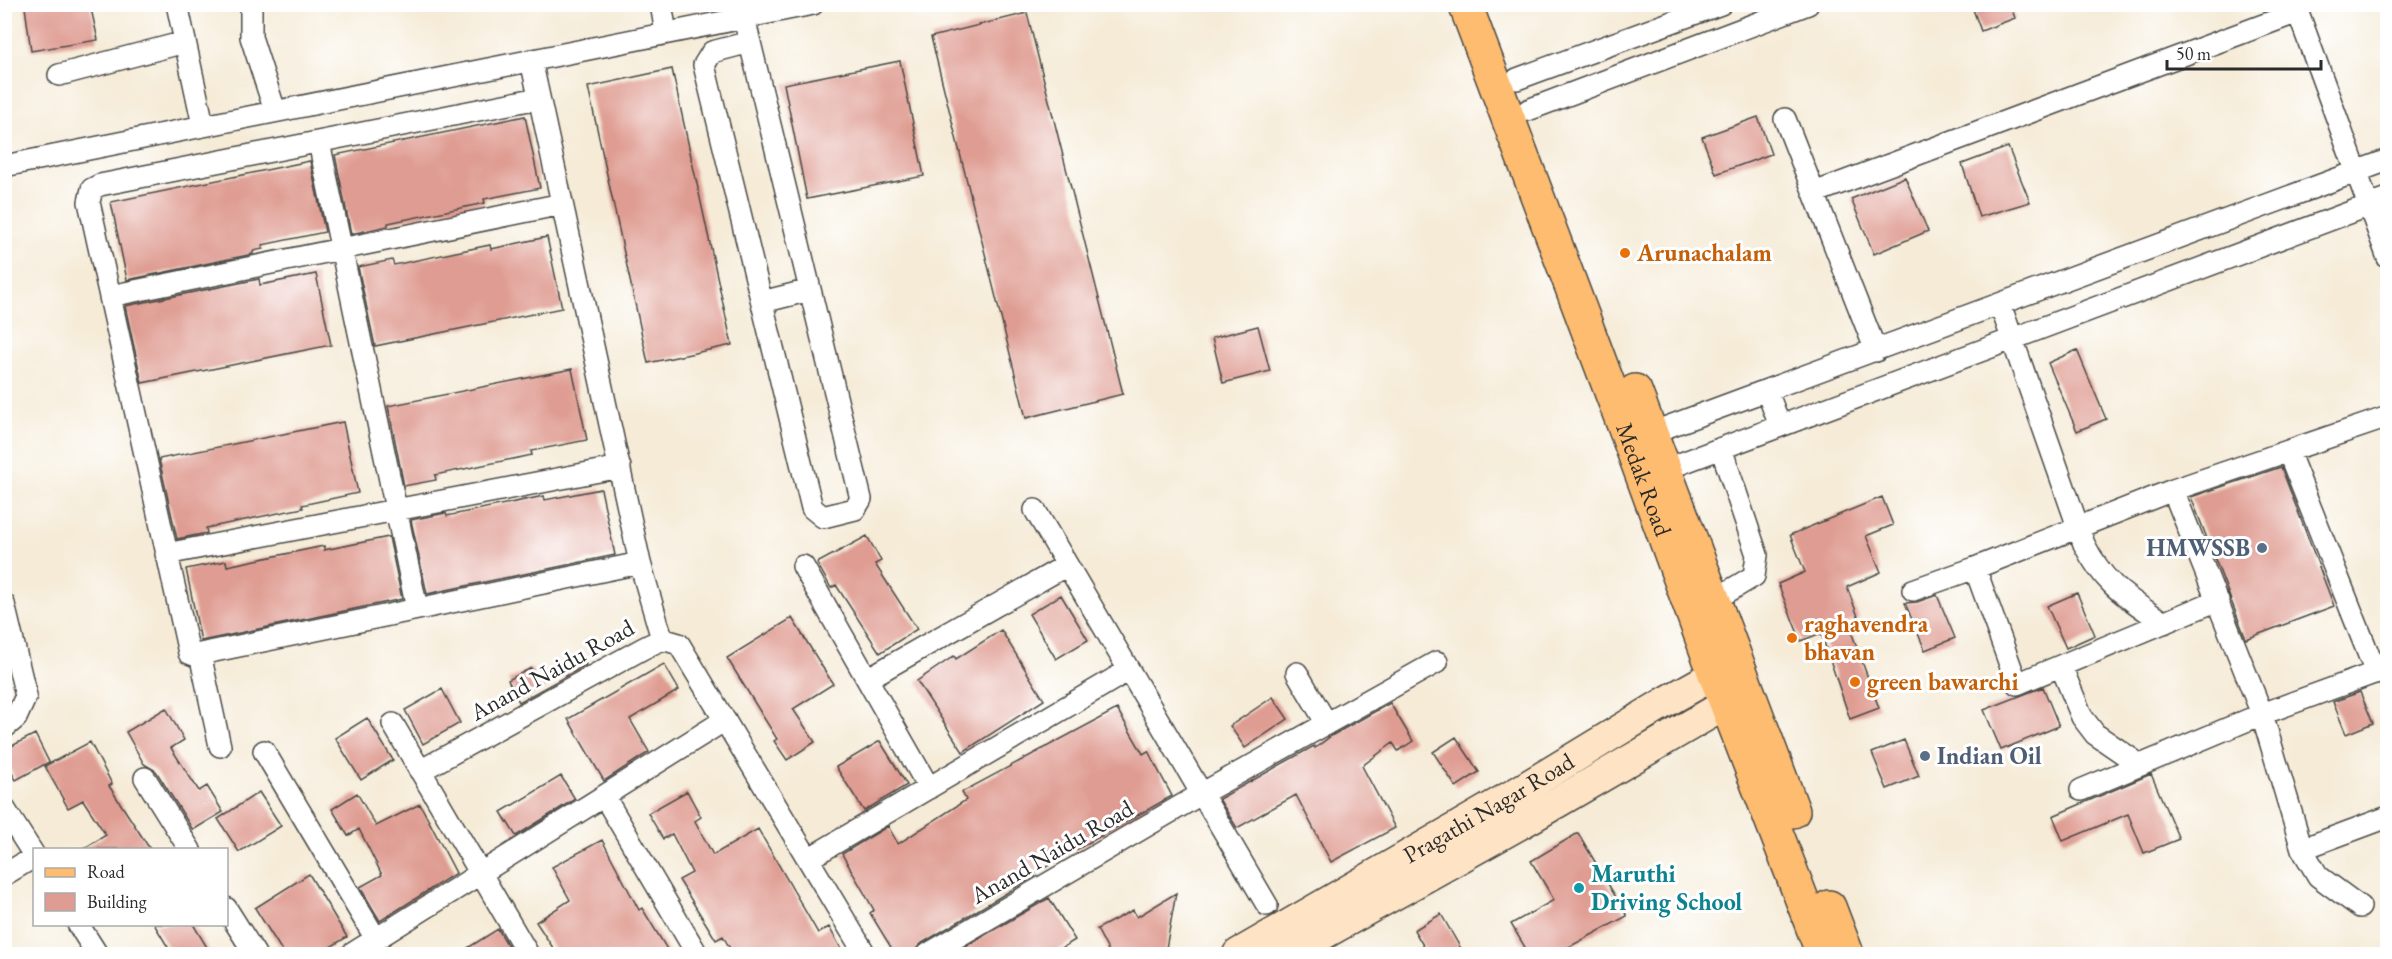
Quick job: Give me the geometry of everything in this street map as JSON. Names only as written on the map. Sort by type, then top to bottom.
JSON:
[{"type":"main road","name":"Medak Road","points":[[1465,4],[1627,434],[1847,954]]},
{"type":"main road","name":"Medak Road","points":[[1489,4],[1714,600],[1726,668]]},
{"type":"main road","name":"Pragathi Nagar Road","points":[[1238,954],[1726,668]]},
{"type":"main road","name":"Medak Road","points":[[1739,699],[1823,954]]},
{"type":"main road","name":"Pragathi Nagar Road","points":[[1288,954],[1739,699]]},
{"type":"street","points":[[177,4],[203,125]]},
{"type":"street","points":[[251,4],[251,37],[275,111]]},
{"type":"street","points":[[661,4],[666,33]]},
{"type":"street","points":[[4,166],[813,4]]},
{"type":"street","points":[[1517,79],[1721,4]]},
{"type":"street","points":[[1528,110],[1808,4]]},
{"type":"street","points":[[1814,193],[2297,8],[2356,171],[2378,201],[2388,258]]},
{"type":"street","points":[[744,18],[750,42],[861,500],[855,509],[823,517],[812,508],[704,65],[712,52],[750,42]]},
{"type":"street","points":[[59,75],[185,42]]},
{"type":"street","points":[[531,60],[640,563],[662,639]]},
{"type":"street","points":[[539,98],[100,185],[92,189],[89,202],[189,653],[200,654],[640,563]]},
{"type":"street","points":[[1785,119],[1876,351]]},
{"type":"street","points":[[319,142],[417,609]]},
{"type":"street","points":[[1651,433],[2388,160]]},
{"type":"street","points":[[1666,469],[2378,201]]},
{"type":"street","points":[[110,296],[562,204]]},
{"type":"street","points":[[762,302],[810,290]]},
{"type":"street","points":[[2000,304],[2077,526],[2089,554],[2104,578],[2164,623]]},
{"type":"street","points":[[1767,391],[1780,426]]},
{"type":"street","points":[[1913,590],[1975,568],[2173,489],[2388,417]]},
{"type":"street","points":[[1714,600],[1754,576],[1757,555],[1721,448]]},
{"type":"street","points":[[2081,790],[2262,714],[2382,670],[2288,451]]},
{"type":"street","points":[[166,554],[620,467]]},
{"type":"street","points":[[2173,489],[2262,714],[2302,849],[2318,876],[2360,907]]},
{"type":"street","points":[[1035,510],[1267,905]]},
{"type":"street","points":[[867,679],[1067,564]]},
{"type":"street","points":[[802,566],[929,788]]},
{"type":"street","points":[[1975,568],[2017,684],[2218,600]]},
{"type":"street","points":[[4,604],[26,696],[16,718],[4,728]]},
{"type":"street","name":"Anand Naidu Road","points":[[420,771],[662,639],[679,644],[865,954]]},
{"type":"street","points":[[200,654],[220,746]]},
{"type":"street","name":"Anand Naidu Road","points":[[928,954],[1202,794],[1437,662]]},
{"type":"street","points":[[2061,666],[2082,717],[2095,734],[2140,765]]},
{"type":"street","points":[[808,859],[1129,670]]},
{"type":"street","points":[[1297,673],[1327,724]]},
{"type":"street","points":[[352,954],[725,720]]},
{"type":"street","points":[[393,724],[528,954]]},
{"type":"street","points":[[264,751],[376,939]]},
{"type":"street","points":[[145,778],[189,848]]},
{"type":"street","points":[[604,796],[697,954]]},
{"type":"street","points":[[4,808],[33,854]]},
{"type":"street","points":[[2302,849],[2388,817]]},
{"type":"street","points":[[4,875],[33,857]]},
{"type":"street","points":[[228,911],[255,954]]},
{"type":"street","points":[[79,926],[97,954]]},
{"type":"building","points":[[40,4],[90,4],[98,40],[31,51],[25,7]]},
{"type":"building","points":[[1971,4],[2010,4],[2015,18],[1981,31]]},
{"type":"building","points":[[1027,13],[1123,394],[1026,418],[931,37]]},
{"type":"building","points":[[900,61],[924,176],[807,199],[784,84]]},
{"type":"building","points":[[672,69],[732,345],[648,363],[588,87]]},
{"type":"building","points":[[525,116],[540,188],[484,199],[485,203],[388,223],[388,226],[351,234],[335,155]]},
{"type":"building","points":[[1758,117],[1771,154],[1716,174],[1702,137]]},
{"type":"building","points":[[2008,147],[2030,202],[1979,217],[1962,164]]},
{"type":"building","points":[[310,161],[325,232],[262,245],[263,249],[253,251],[253,254],[127,280],[111,202]]},
{"type":"building","points":[[1905,177],[1928,231],[1874,254],[1851,199]]},
{"type":"building","points":[[547,237],[562,308],[375,346],[358,267],[392,260],[394,265],[490,245],[491,249]]},
{"type":"building","points":[[316,274],[331,345],[142,383],[125,306],[259,279],[260,285]]},
{"type":"building","points":[[1258,326],[1270,371],[1223,383],[1212,338]]},
{"type":"building","points":[[2077,350],[2106,419],[2077,431],[2048,363]]},
{"type":"building","points":[[572,369],[587,440],[531,451],[532,455],[435,475],[436,480],[404,486],[388,406]]},
{"type":"building","points":[[343,422],[358,493],[302,505],[303,508],[206,528],[207,533],[177,539],[159,459]]},
{"type":"building","name":"HMWSSB","points":[[2281,467],[2334,606],[2246,639],[2191,497]]},
{"type":"building","points":[[601,489],[615,555],[427,594],[411,520],[446,513],[447,516],[544,496],[545,500]]},
{"type":"building","points":[[1882,497],[1893,525],[1866,536],[1881,572],[1847,587],[1859,619],[1848,623],[1879,708],[1850,719],[1821,633],[1801,641],[1778,584],[1805,572],[1790,535]]},
{"type":"building","points":[[867,536],[881,561],[875,564],[917,629],[880,653],[836,585],[831,588],[817,563]]},
{"type":"building","points":[[389,537],[402,599],[201,641],[186,569],[226,561],[227,566],[324,546],[324,550]]},
{"type":"building","points":[[2077,593],[2095,635],[2066,648],[2047,606]]},
{"type":"building","points":[[1061,595],[1088,640],[1056,659],[1029,614]]},
{"type":"building","points":[[1937,595],[1955,638],[1925,650],[1905,603],[1917,602]]},
{"type":"building","points":[[792,618],[833,684],[793,709],[815,742],[787,760],[774,741],[777,739],[727,658]]},
{"type":"building","points":[[1001,630],[1044,700],[963,752],[917,681],[954,656],[956,659]]},
{"type":"building","points":[[580,654],[586,665],[519,702],[508,680],[531,668],[536,677]]},
{"type":"building","points":[[664,664],[679,690],[630,719],[649,752],[604,781],[568,719]]},
{"type":"building","points":[[2043,687],[2059,726],[2001,750],[1984,710]]},
{"type":"building","points":[[442,689],[460,723],[423,744],[405,710]]},
{"type":"building","points":[[2360,692],[2373,723],[2346,734],[2333,702]]},
{"type":"building","points":[[1273,697],[1288,719],[1245,748],[1230,726]]},
{"type":"building","points":[[1390,703],[1413,741],[1398,751],[1393,743],[1362,766],[1395,828],[1331,862],[1296,795],[1237,828],[1219,799],[1314,746],[1315,748],[1331,736]]},
{"type":"building","points":[[166,708],[184,740],[171,748],[199,791],[207,786],[223,812],[193,830],[156,771],[144,764],[126,732]]},
{"type":"building","points":[[1117,709],[1143,754],[1148,751],[1172,796],[1034,874],[1035,876],[922,943],[915,954],[895,954],[870,913],[874,910],[842,854],[888,826],[898,844],[966,800],[962,792]]},
{"type":"building","points":[[367,718],[393,760],[361,780],[335,738]]},
{"type":"building","points":[[35,734],[49,762],[16,780],[4,758],[4,750]]},
{"type":"building","points":[[1456,737],[1479,772],[1456,787],[1433,752]]},
{"type":"building","points":[[1904,740],[1919,776],[1887,789],[1872,753]]},
{"type":"building","points":[[880,741],[907,785],[864,811],[836,767]]},
{"type":"building","points":[[90,742],[112,784],[109,786],[149,848],[85,848],[106,835],[83,800],[68,808],[45,766]]},
{"type":"building","points":[[2151,774],[2179,839],[2144,853],[2128,814],[2063,841],[2053,816]]},
{"type":"building","points":[[561,776],[575,799],[516,836],[501,812]]},
{"type":"building","points":[[687,791],[701,817],[695,821],[713,855],[758,829],[818,933],[829,927],[844,954],[733,954],[723,936],[716,940],[679,880],[692,873],[672,834],[663,839],[648,813]]},
{"type":"building","points":[[259,792],[281,826],[239,852],[218,819]]},
{"type":"building","points":[[357,793],[376,826],[420,804],[456,873],[380,921],[360,887],[382,875],[359,829],[348,836],[332,809]]},
{"type":"building","name":"Maruthi Driving School","points":[[1578,833],[1627,916],[1556,954],[1529,954],[1511,924],[1554,900],[1531,861]]},
{"type":"building","points":[[602,840],[639,910],[642,908],[670,954],[557,954],[536,922],[570,900],[552,867]]},
{"type":"building","points":[[309,874],[347,937],[319,954],[284,954],[255,908]]},
{"type":"building","points":[[1176,893],[1165,954],[1110,954],[1097,929],[1133,910],[1137,917]]},
{"type":"building","points":[[1049,898],[1075,940],[1052,954],[952,954]]},
{"type":"building","points":[[1441,914],[1464,954],[1428,954],[1414,930]]},
{"type":"building","points":[[155,926],[194,926],[211,954],[172,954]]},
{"type":"building","points":[[498,929],[513,954],[458,954]]},
{"type":"place","name":"Arunachalam","points":[[1625,253]]},
{"type":"place","name":"HMWSSB","points":[[2262,548]]},
{"type":"place","name":"raghavendra bhavan","points":[[1792,638]]},
{"type":"place","name":"green bawarchi","points":[[1855,682]]},
{"type":"place","name":"Indian Oil","points":[[1925,756]]},
{"type":"place","name":"Maruthi Driving School","points":[[1579,888]]}]
